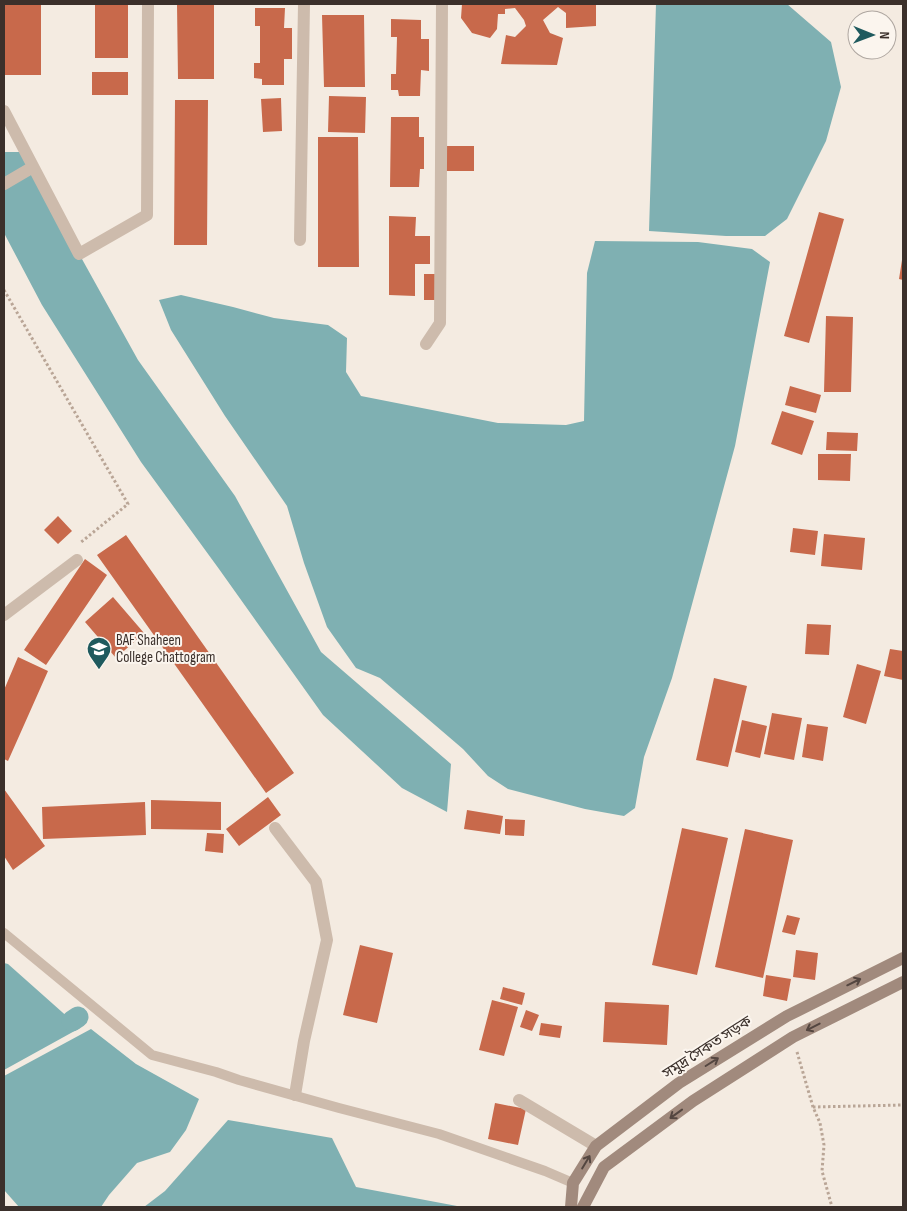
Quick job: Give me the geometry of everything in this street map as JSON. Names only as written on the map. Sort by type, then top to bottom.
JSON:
[{"type":"main road","name":"সমুদ্র সৈকত সড়ক","points":[[571,1207],[573,1183],[596,1146],[679,1083],[786,1016],[903,958]]},
{"type":"main road","points":[[583,1207],[604,1167],[693,1101],[793,1037],[903,982]]},
{"type":"street","points":[[4,111],[79,254],[147,215],[148,4]]},
{"type":"street","points":[[300,240],[304,4]]},
{"type":"street","points":[[426,344],[440,323],[442,4]]},
{"type":"street","points":[[4,184],[33,166]]},
{"type":"street","points":[[4,615],[77,560]]},
{"type":"street","points":[[275,828],[316,882],[327,940],[304,1040],[295,1095]]},
{"type":"street","points":[[519,1100],[596,1146]]},
{"type":"lane","points":[[4,933],[152,1055],[439,1134],[545,1171],[573,1183]]},
{"type":"path","points":[[4,290],[128,504],[77,546]]},
{"type":"path","points":[[793,1037],[813,1107],[820,1123],[824,1145],[822,1171],[832,1207]]},
{"type":"path","points":[[813,1107],[903,1105]]},
{"type":"water","points":[[656,4],[787,4],[831,42],[841,87],[826,141],[787,219],[765,236],[726,236],[649,231]]},
{"type":"water","points":[[4,152],[30,152],[47,196],[138,360],[235,496],[321,652],[451,764],[447,812],[402,788],[323,715],[141,462],[42,305],[4,233]]},
{"type":"water","points":[[595,241],[698,242],[752,249],[770,262],[735,446],[672,678],[644,757],[635,808],[624,816],[585,809],[508,789],[488,776],[463,749],[380,678],[356,668],[327,627],[304,563],[287,506],[225,416],[171,330],[159,300],[181,295],[274,318],[328,325],[347,338],[346,372],[361,396],[498,423],[566,425],[584,421],[587,273]]},
{"type":"water","points":[[4,963],[8,964],[80,1028],[4,1070]]},
{"type":"water","points":[[91,1029],[136,1064],[199,1099],[186,1130],[170,1152],[137,1163],[101,1207],[19,1207],[4,1190],[4,1076]]},
{"type":"water","points":[[228,1120],[332,1138],[356,1187],[459,1207],[144,1207],[165,1191]]},
{"type":"building","points":[[5,4],[41,4],[41,75],[5,75]]},
{"type":"building","points":[[95,4],[128,4],[128,58],[95,58]]},
{"type":"building","points":[[177,4],[214,4],[214,79],[178,79]]},
{"type":"building","points":[[462,4],[596,4],[596,26],[566,28],[566,13],[558,7],[543,20],[550,33],[563,38],[557,65],[501,64],[506,35],[515,37],[526,26],[524,20],[515,8],[505,9],[505,14],[498,14],[497,29],[490,38],[472,33],[461,18]]},
{"type":"building","points":[[255,8],[285,8],[284,28],[292,28],[292,59],[284,59],[284,85],[262,85],[262,79],[254,78],[254,63],[260,63],[260,26],[255,26]]},
{"type":"building","points":[[322,15],[364,15],[365,87],[324,87]]},
{"type":"building","points":[[391,19],[421,20],[421,39],[429,39],[429,71],[421,70],[420,96],[399,96],[398,90],[391,90],[391,74],[396,74],[397,37],[391,37]]},
{"type":"building","points":[[92,72],[128,72],[128,95],[92,95]]},
{"type":"building","points":[[329,96],[366,97],[365,133],[328,132]]},
{"type":"building","points":[[281,98],[282,131],[263,132],[261,99]]},
{"type":"building","points":[[175,100],[208,100],[207,245],[174,245]]},
{"type":"building","points":[[391,117],[419,117],[419,137],[424,137],[424,169],[420,169],[419,187],[390,187]]},
{"type":"building","points":[[318,137],[358,137],[359,267],[318,267]]},
{"type":"building","points":[[440,146],[474,146],[474,171],[440,171]]},
{"type":"building","points":[[819,212],[844,219],[809,343],[784,336]]},
{"type":"building","points":[[389,216],[416,217],[415,236],[430,236],[430,264],[415,264],[415,296],[389,295]]},
{"type":"building","points":[[903,260],[903,280],[899,279]]},
{"type":"building","points":[[424,274],[443,274],[443,300],[424,300]]},
{"type":"building","points":[[826,316],[853,317],[851,392],[824,392]]},
{"type":"building","points":[[790,386],[821,395],[816,413],[785,405]]},
{"type":"building","points":[[782,411],[814,421],[802,455],[771,444]]},
{"type":"building","points":[[827,432],[858,433],[857,451],[826,450]]},
{"type":"building","points":[[818,454],[851,454],[850,481],[818,480]]},
{"type":"building","points":[[58,516],[72,531],[58,544],[44,530]]},
{"type":"building","points":[[793,528],[818,531],[815,555],[790,552]]},
{"type":"building","points":[[824,534],[865,538],[862,570],[821,566]]},
{"type":"building","points":[[126,535],[294,773],[266,793],[97,555]]},
{"type":"building","points":[[85,559],[107,575],[46,665],[24,650]]},
{"type":"building","points":[[113,597],[144,633],[116,658],[85,622]]},
{"type":"building","points":[[807,624],[831,625],[829,655],[805,654]]},
{"type":"building","points":[[890,649],[903,651],[903,680],[884,676]]},
{"type":"building","points":[[18,657],[48,671],[8,761],[4,759],[4,690]]},
{"type":"building","points":[[857,664],[881,671],[866,724],[843,717]]},
{"type":"building","points":[[714,678],[747,686],[728,767],[696,760]]},
{"type":"building","points":[[772,713],[802,718],[794,760],[764,754]]},
{"type":"building","points":[[742,720],[767,726],[760,758],[735,752]]},
{"type":"building","points":[[807,724],[828,727],[823,761],[802,757]]},
{"type":"building","points":[[4,789],[45,846],[13,870],[4,856]]},
{"type":"building","points":[[268,797],[281,815],[239,846],[226,829]]},
{"type":"building","points":[[151,800],[221,802],[221,830],[151,829]]},
{"type":"building","points":[[145,802],[146,835],[43,839],[42,807]]},
{"type":"building","points":[[467,810],[503,816],[500,834],[464,829]]},
{"type":"building","points":[[505,819],[525,820],[524,836],[505,835]]},
{"type":"building","points":[[682,828],[728,838],[697,975],[652,965]]},
{"type":"building","points":[[745,829],[793,840],[763,978],[715,967]]},
{"type":"building","points":[[207,833],[224,834],[223,853],[205,851]]},
{"type":"building","points":[[787,915],[800,918],[795,935],[782,932]]},
{"type":"building","points":[[360,945],[393,953],[377,1023],[343,1015]]},
{"type":"building","points":[[796,950],[818,953],[815,980],[793,977]]},
{"type":"building","points":[[766,975],[791,979],[787,1001],[763,996]]},
{"type":"building","points":[[503,987],[525,993],[522,1005],[500,999]]},
{"type":"building","points":[[492,1000],[518,1007],[504,1056],[479,1050]]},
{"type":"building","points":[[605,1002],[669,1005],[667,1045],[603,1042]]},
{"type":"building","points":[[526,1010],[539,1015],[532,1031],[520,1027]]},
{"type":"building","points":[[541,1023],[562,1026],[560,1038],[539,1035]]},
{"type":"building","points":[[495,1103],[526,1109],[518,1145],[488,1139]]},
{"type":"waterway","points":[[72,1021],[78,1017]]},
{"type":"place","name":"BAF Shaheen College Chattogram","points":[[99,670]]}]
